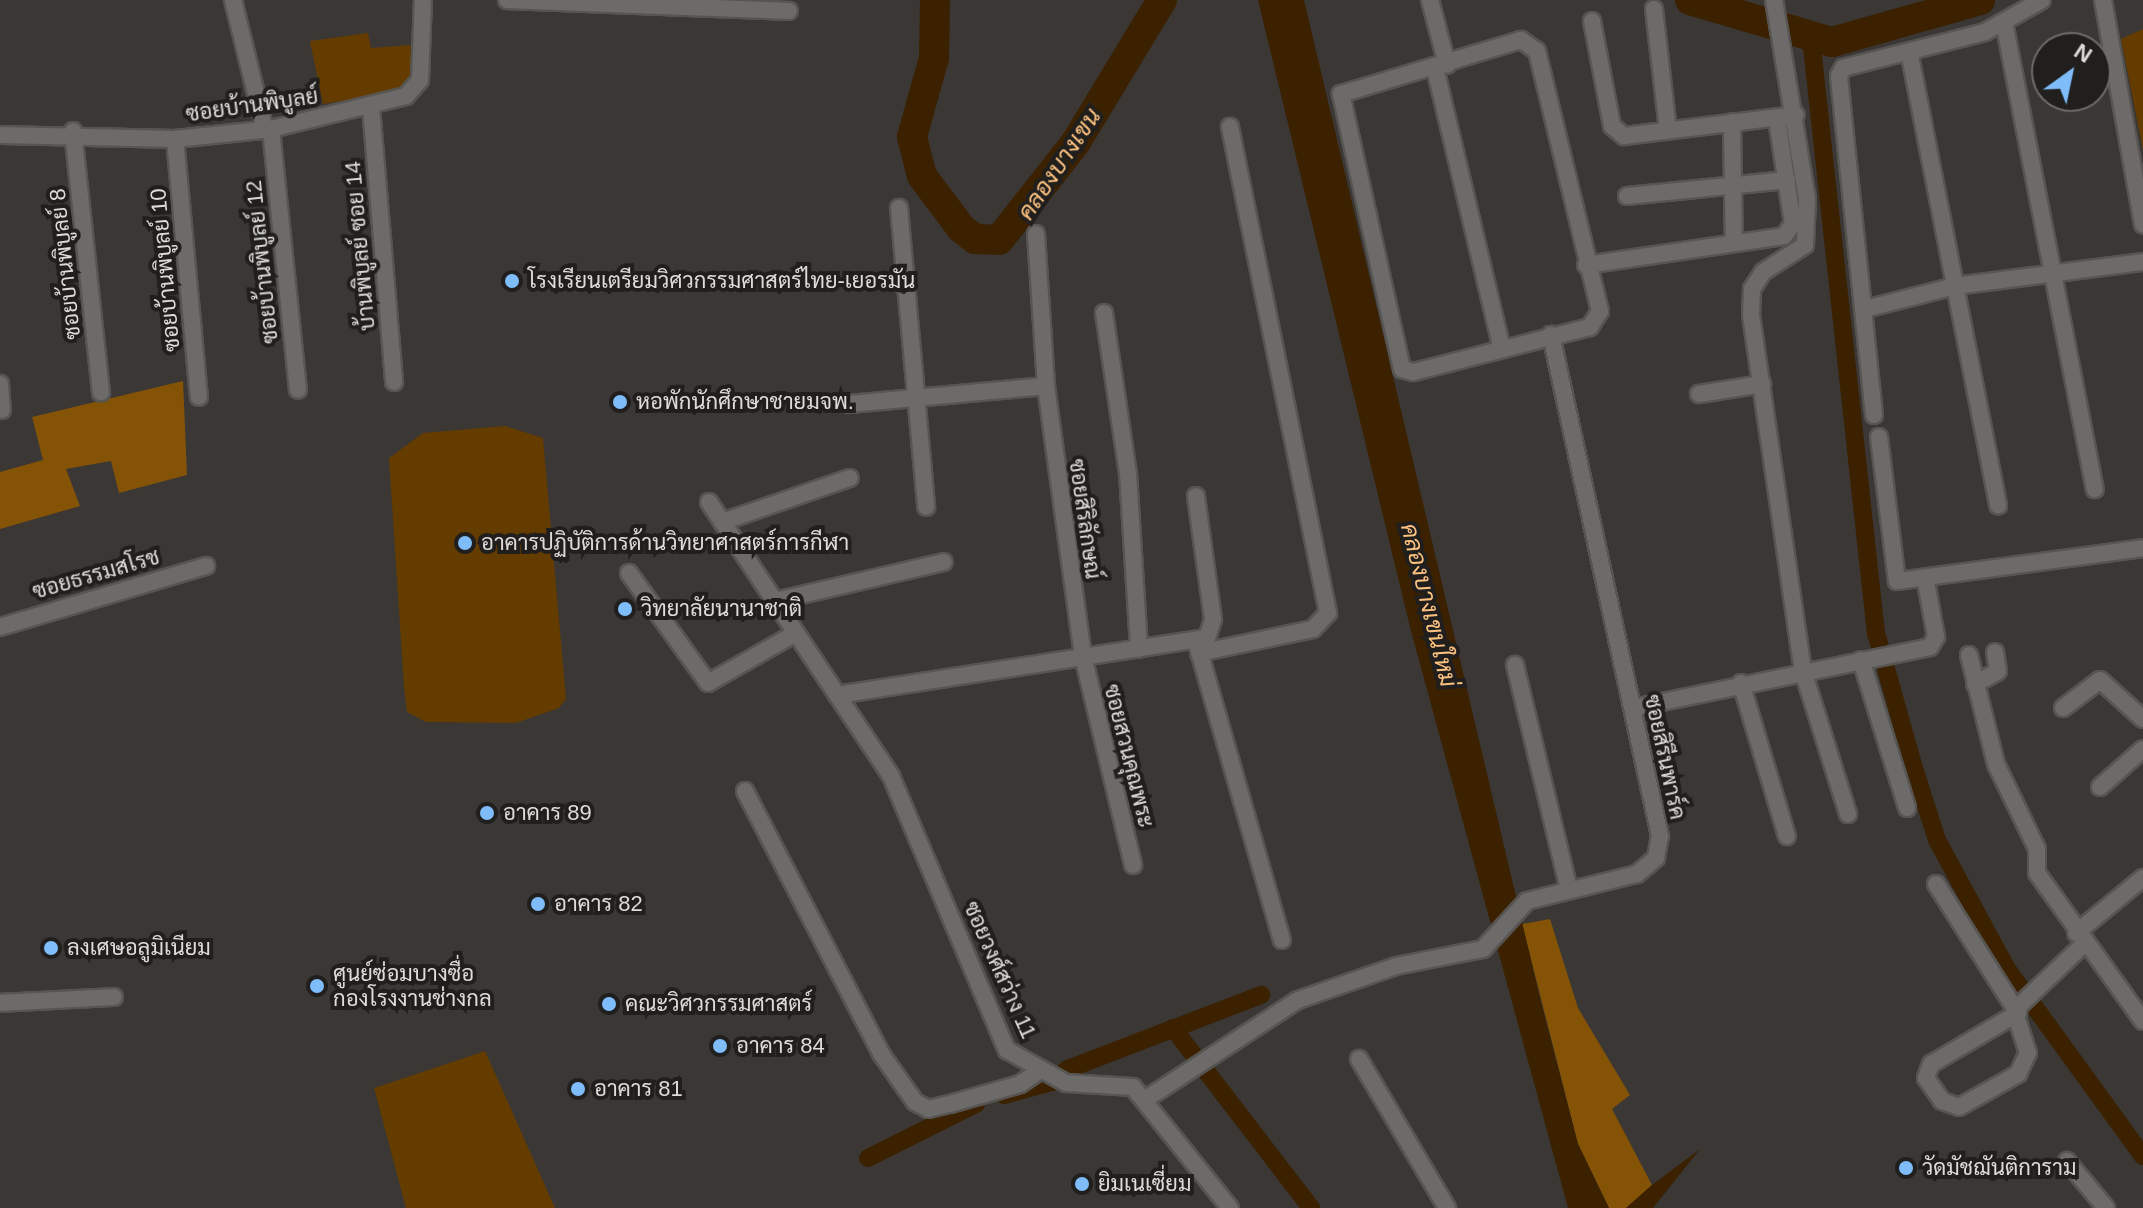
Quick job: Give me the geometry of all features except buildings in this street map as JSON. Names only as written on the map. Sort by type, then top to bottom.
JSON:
[{"type":"street","name":"ซอยบ้านพิบูลย์ 12","points":[[233,0],[268,130],[298,390]]},
{"type":"street","name":"ซอยบ้านพิบูลย์","points":[[0,135],[73,131],[175,139],[268,130],[406,96],[420,80],[423,0]]},
{"type":"street","points":[[507,0],[695,4],[789,11]]},
{"type":"street","points":[[1430,0],[1441,66],[1501,345]]},
{"type":"street","points":[[1774,0],[1796,115],[1805,245],[1763,272],[1752,289],[1762,384],[1803,671],[1848,814]]},
{"type":"street","points":[[1874,415],[1865,309],[1835,85],[1843,68],[1910,56],[2004,22],[2042,0]]},
{"type":"street","points":[[2103,0],[2143,224]]},
{"type":"street","points":[[1654,9],[1668,130]]},
{"type":"street","points":[[1592,21],[1612,126],[1624,136],[1796,115]]},
{"type":"street","points":[[2004,22],[2095,489]]},
{"type":"street","points":[[1521,40],[1537,51],[1597,320],[1413,372],[1397,359],[1341,94],[1441,66],[1521,40]]},
{"type":"street","points":[[1910,56],[1998,505]]},
{"type":"street","name":"บ้านพิบูลย์ ซอย 14","points":[[371,107],[394,382]]},
{"type":"street","points":[[1732,122],[1734,243]]},
{"type":"street","points":[[1586,265],[1787,233],[1787,180],[1778,126]]},
{"type":"street","points":[[837,695],[1083,656],[1139,649],[1198,648],[1313,629],[1328,613],[1230,127]]},
{"type":"street","name":"ซอยบ้านพิบูลย์ 8","points":[[73,131],[101,393]]},
{"type":"street","name":"ซอยบ้านพิบูลย์ 10","points":[[175,139],[199,397]]},
{"type":"street","points":[[1627,196],[1787,180]]},
{"type":"street","points":[[899,208],[926,507]]},
{"type":"street","name":"ซอยสิริลักษณ์","points":[[1036,234],[1046,386],[1083,656]]},
{"type":"street","points":[[1865,309],[1955,286],[2143,262]]},
{"type":"street","points":[[1104,313],[1128,473],[1139,649]]},
{"type":"street","name":"ซอยสิรีนพาร์ค","points":[[1146,1099],[1298,1000],[1494,943],[1527,901],[1637,874],[1656,858],[1660,836],[1551,335]]},
{"type":"street","points":[[0,384],[2,410]]},
{"type":"street","points":[[1699,394],[1762,384]]},
{"type":"street","points":[[849,404],[1046,386]]},
{"type":"street","points":[[1879,437],[1893,578],[1926,582],[2143,548]]},
{"type":"street","points":[[722,522],[850,478]]},
{"type":"street","points":[[1196,496],[1213,627],[1198,648]]},
{"type":"street","name":"ซอยวงศ์สว่าง 11","points":[[709,502],[902,799],[1007,1050],[1053,1076]]},
{"type":"street","points":[[775,601],[944,562]]},
{"type":"street","name":"ซอยธรรมสโรช","points":[[0,627],[206,566]]},
{"type":"street","points":[[629,573],[708,683],[796,633]]},
{"type":"street","points":[[1633,708],[1935,643],[1926,582]]},
{"type":"street","points":[[1198,648],[1282,940]]},
{"type":"street","points":[[1975,684],[1998,671],[1995,652]]},
{"type":"street","points":[[1969,655],[1996,764],[2037,849],[2037,873],[2080,939],[2141,1013]]},
{"type":"street","name":"ซอยสวนคุณพระ","points":[[1083,656],[1133,865]]},
{"type":"street","points":[[1861,660],[1907,808]]},
{"type":"street","points":[[1515,665],[1569,890]]},
{"type":"street","points":[[2063,708],[2100,680],[2143,719]]},
{"type":"street","points":[[1741,683],[1787,836]]},
{"type":"street","points":[[2100,787],[2143,749]]},
{"type":"street","points":[[745,791],[882,1055],[915,1102],[928,1109],[1053,1076],[1113,1081],[1146,1099],[1230,1208]]},
{"type":"street","points":[[1936,884],[2018,1013],[2028,1053],[2018,1074],[1959,1107],[1942,1101],[1926,1078],[1931,1064],[2018,1013],[2080,939],[2143,878]]},
{"type":"street","points":[[0,1003],[114,997]]},
{"type":"street","points":[[1359,1059],[1447,1208]]},
{"type":"street","points":[[2067,1161],[2106,1208]]},
{"type":"shaded area","points":[[2143,29],[2143,150],[2121,39]]},
{"type":"shaded area","points":[[368,33],[371,48],[411,45],[415,77],[402,91],[323,104],[310,41]]},
{"type":"shaded area","points":[[183,381],[187,475],[119,493],[111,461],[66,469],[80,506],[0,529],[0,472],[43,460],[32,417]]},
{"type":"shaded area","name":"อาคารปฏิบัติการด้านวิทยาศาสตร์การกีฬา","points":[[505,426],[543,438],[566,699],[559,708],[516,723],[426,722],[407,712],[389,458],[423,433]]},
{"type":"shaded area","points":[[1550,919],[1578,1008],[1630,1095],[1612,1109],[1652,1185],[1626,1208],[1609,1208],[1578,1144],[1522,924]]},
{"type":"shaded area","points":[[485,1051],[555,1208],[406,1208],[374,1088]]},
{"type":"water","name":"คลองบางเขนใหม่","points":[[1258,0],[1304,0],[1540,998],[1578,1144],[1609,1208],[1568,1208],[1410,627]]},
{"type":"water","points":[[1700,1149],[1653,1208],[1626,1208],[1652,1185]]},
{"type":"waterway","name":"คลองบางเขน","points":[[935,0],[934,58],[912,137],[922,176],[961,228],[975,239],[999,240],[1076,142],[1162,0]]},
{"type":"waterway","name":"คลองบางเขน","points":[[1690,0],[1832,42],[1980,0]]},
{"type":"waterway","points":[[1811,38],[1876,633],[1914,768],[1937,840],[2007,969],[2143,1156]]},
{"type":"waterway","points":[[1004,1095],[1052,1082],[1068,1069],[1261,995]]},
{"type":"waterway","points":[[1173,1028],[1311,1208]]},
{"type":"waterway","points":[[868,1158],[976,1104]]},
{"type":"place","name":"โรงเรียนเตรียมวิศวกรรมศาสตร์ไทย-เยอรมัน","points":[[512,281]]},
{"type":"place","name":"หอพักนักศึกษาชายมจพ.","points":[[620,402]]},
{"type":"place","name":"อาคารปฏิบัติการด้านวิทยาศาสตร์การกีฬา","points":[[465,543]]},
{"type":"place","name":"วิทยาลัยนานาชาติ","points":[[625,609]]},
{"type":"place","name":"อาคาร 89","points":[[487,813]]},
{"type":"place","name":"อาคาร 82","points":[[538,904]]},
{"type":"place","name":"ลงเศษอลูมิเนียม","points":[[51,948]]},
{"type":"place","name":"ศูนย์ซ่อมบางซื่อ กองโรงงานช่างกล","points":[[317,986]]},
{"type":"place","name":"คณะวิศวกรรมศาสตร์","points":[[609,1004]]},
{"type":"place","name":"อาคาร 84","points":[[720,1046]]},
{"type":"place","name":"อาคาร 81","points":[[578,1089]]},
{"type":"place","name":"วัดมัชฌันติการาม","points":[[1906,1168]]},
{"type":"place","name":"ยิมเนเซี่ยม","points":[[1082,1184]]}]
